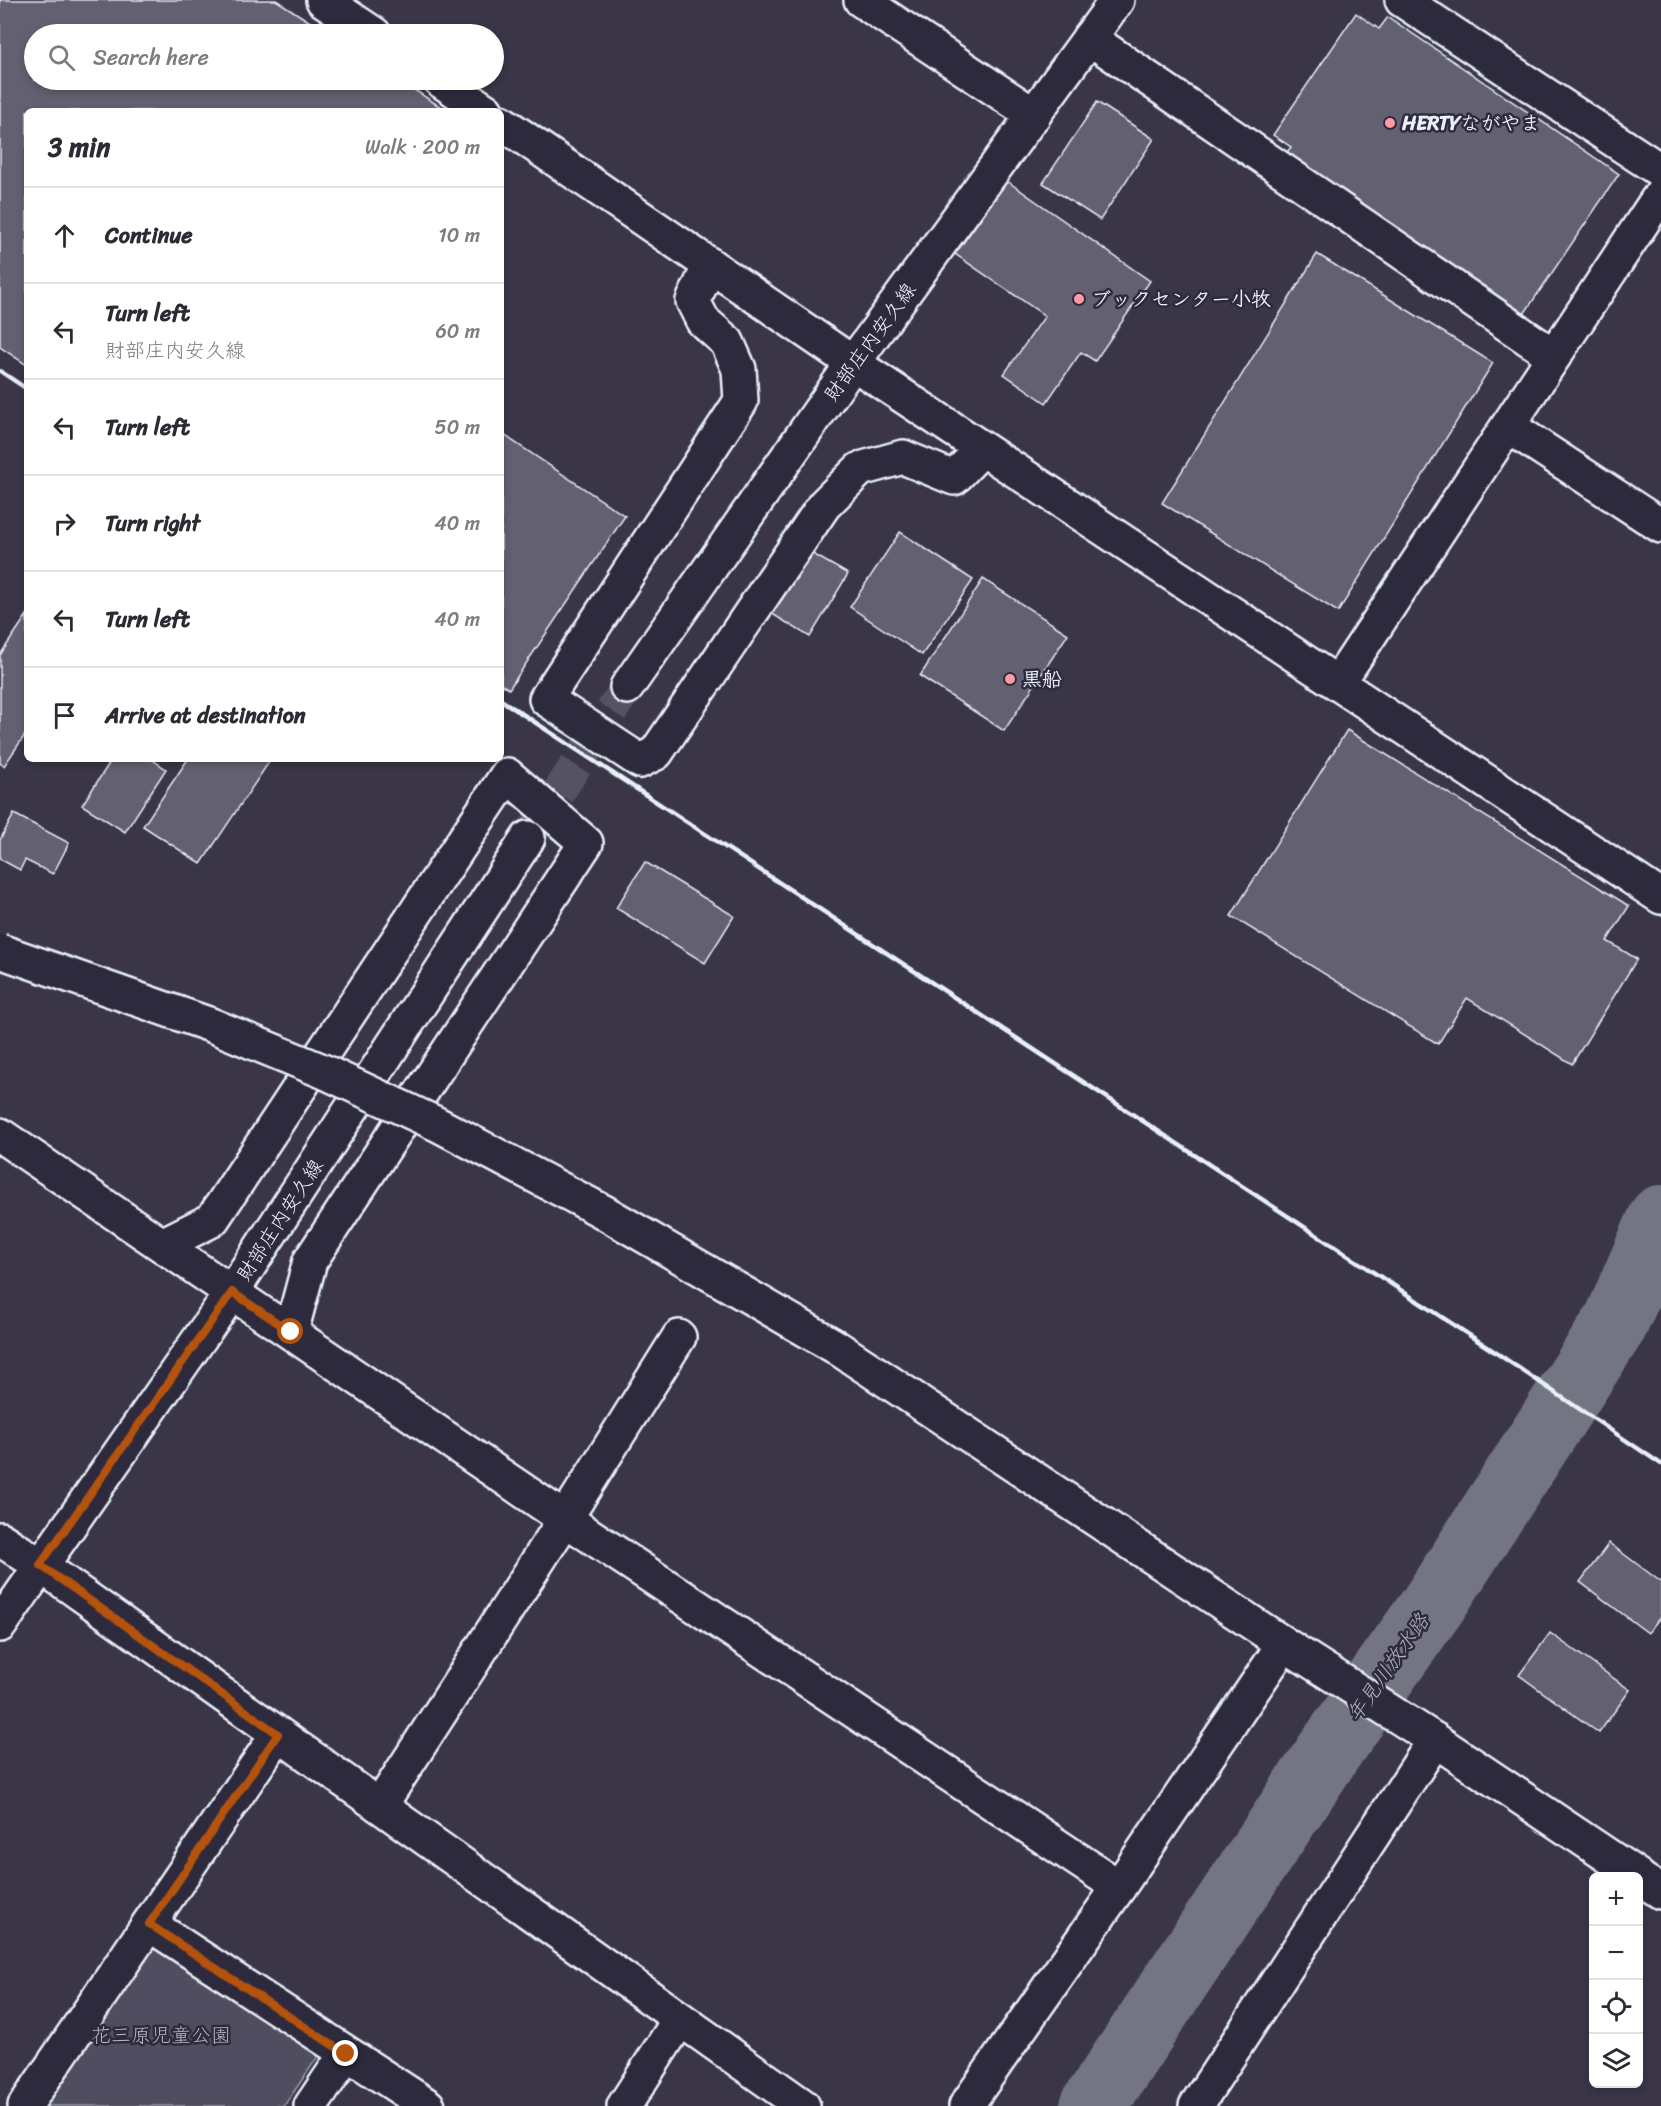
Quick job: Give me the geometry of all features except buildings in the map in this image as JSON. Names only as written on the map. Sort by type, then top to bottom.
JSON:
[{"type":"street","points":[[861,0],[1034,115]]},
{"type":"street","name":"財部庄内安久線","points":[[627,687],[854,363],[1116,0]]},
{"type":"street","points":[[1401,0],[1661,171]]},
{"type":"street","points":[[341,5],[363,24]]},
{"type":"street","points":[[1089,38],[1554,357]]},
{"type":"street","points":[[455,90],[482,108]]},
{"type":"street","points":[[504,124],[854,363],[1661,897]]},
{"type":"street","points":[[1338,684],[1661,194]]},
{"type":"street","points":[[710,265],[693,301],[703,321],[727,342],[739,369],[741,400],[546,699],[640,761],[656,753],[824,505],[860,469],[903,457],[954,478],[982,448]]},
{"type":"street","points":[[1508,426],[1661,526]]},
{"type":"street","points":[[162,1245],[212,1220],[507,775],[586,843],[310,1261],[291,1332]]},
{"type":"street","name":"財部庄内安久線","points":[[0,1625],[232,1292],[528,838]]},
{"type":"street","points":[[0,951],[211,1025],[326,1072],[437,1124],[602,1211],[836,1347],[1296,1651],[1435,1740],[1631,1872]]},
{"type":"street","points":[[0,1134],[565,1519],[1119,1887]]},
{"type":"street","points":[[380,1806],[679,1337]]},
{"type":"street","points":[[0,1539],[40,1565],[803,2106]]},
{"type":"street","points":[[966,2106],[1119,1887],[1296,1651]]},
{"type":"street","points":[[25,2106],[278,1734]]},
{"type":"street","points":[[1196,2106],[1435,1740]]},
{"type":"street","points":[[1643,1880],[1661,1892]]},
{"type":"street","points":[[149,1924],[428,2106]]},
{"type":"street","points":[[624,2106],[680,2019]]},
{"type":"street","points":[[311,2106],[346,2054]]},
{"type":"green space","name":"花三原児童公園","points":[[141,1935],[319,2055],[284,2106],[28,2106]]},
{"type":"waterway","name":"年見川放水路","points":[[1093,2106],[1330,1750],[1433,1605],[1616,1322],[1661,1218]]},
{"type":"tunnel","points":[[531,834],[627,687]]},
{"type":"railway","points":[[0,371],[24,387]]},
{"type":"railway","points":[[504,702],[1495,1352],[1661,1464]]},
{"type":"place","name":"HERTYながやま","points":[[1390,123]]},
{"type":"place","name":"ブックセンター小牧","points":[[1079,299]]},
{"type":"place","name":"黒船","points":[[1010,679]]},
{"type":"route","points":[[291,1332],[232,1292],[40,1565],[278,1734],[149,1924],[346,2054]]}]
